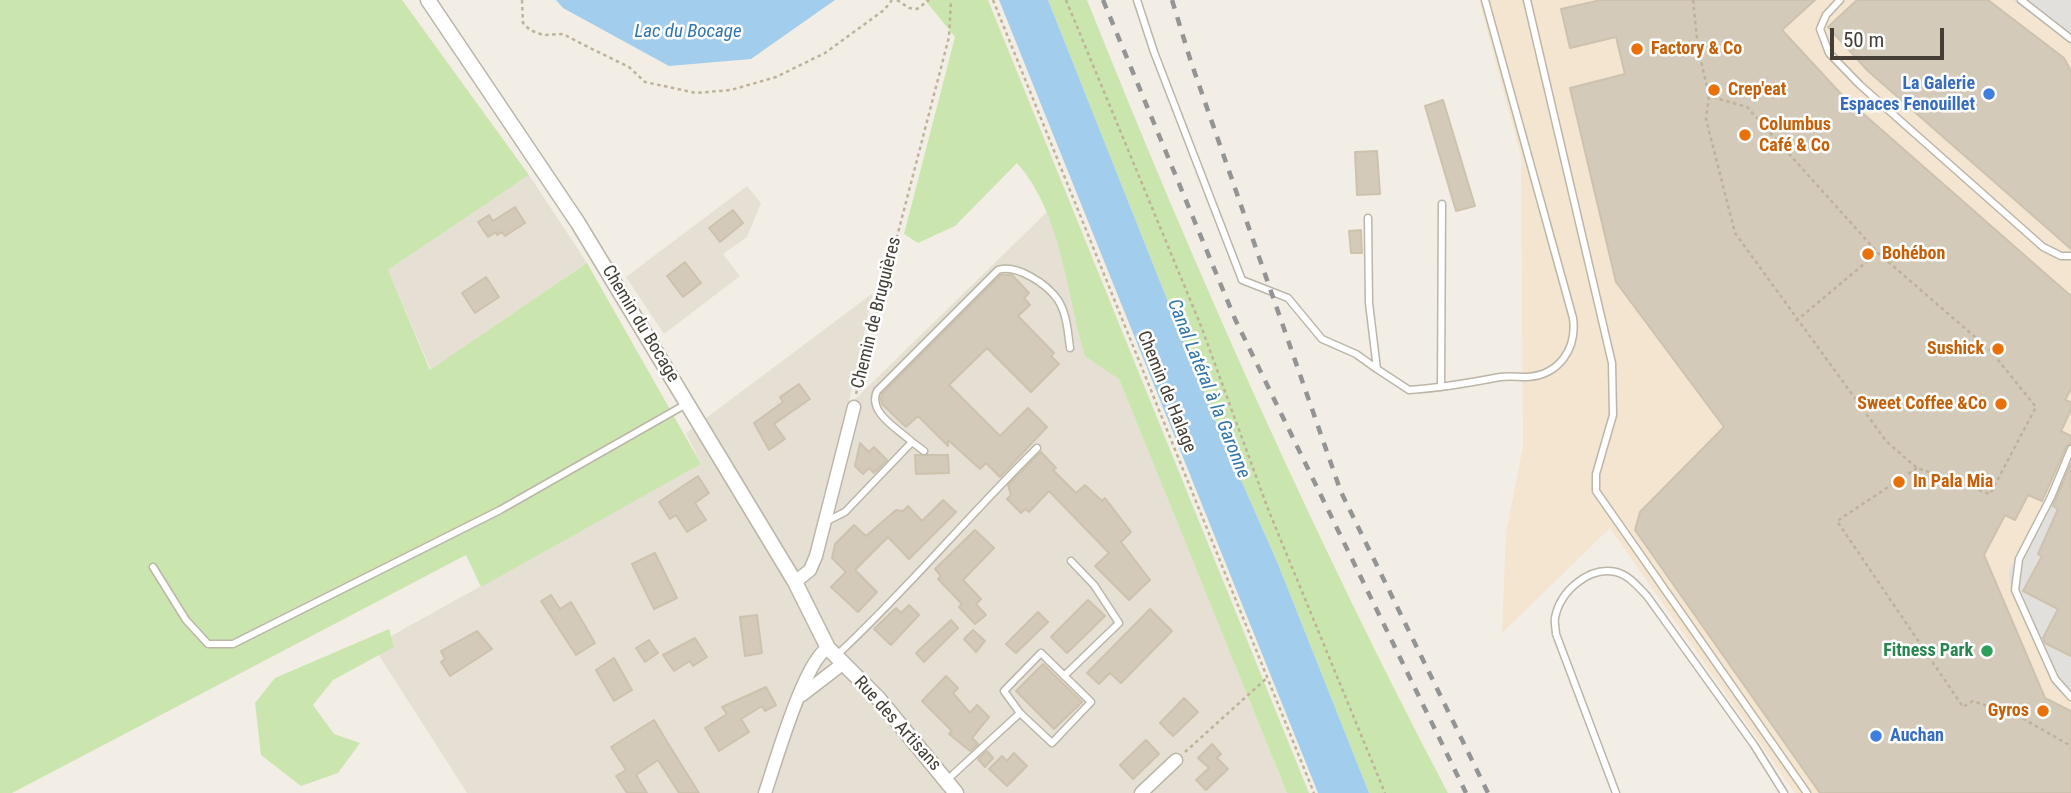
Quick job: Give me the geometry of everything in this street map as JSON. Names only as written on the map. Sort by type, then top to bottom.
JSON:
[{"type":"street","name":"Chemin du Bocage","points":[[428,0],[578,223],[795,582],[835,656]]},
{"type":"street","name":"Chemin de Bruguières","points":[[795,582],[810,570],[854,407]]},
{"type":"street","points":[[800,698],[835,656]]},
{"type":"street","points":[[765,793],[813,661],[835,656]]},
{"type":"street","name":"Rue des Artisans","points":[[835,656],[878,698],[956,793]]},
{"type":"street","points":[[1141,793],[1176,760]]},
{"type":"lane","points":[[1137,0],[1154,52],[1242,280],[1288,298],[1322,340],[1356,354],[1409,390],[1506,376],[1530,377],[1562,360],[1571,349],[1575,335],[1573,318],[1485,0]]},
{"type":"lane","points":[[1527,0],[1612,363],[1613,415],[1596,474],[1596,491],[1807,793]]},
{"type":"lane","points":[[1840,0],[1826,15],[1820,29],[1829,53],[1860,85],[2043,247],[2061,256],[2071,256]]},
{"type":"lane","points":[[2021,0],[2071,39]]},
{"type":"lane","points":[[1441,387],[1442,204]]},
{"type":"lane","points":[[1368,218],[1368,303],[1377,369]]},
{"type":"lane","points":[[925,451],[876,410],[877,391],[998,270],[1006,267],[1020,271],[1052,293],[1064,314],[1070,348]]},
{"type":"lane","points":[[153,567],[187,620],[208,644],[233,644],[500,510],[688,403]]},
{"type":"lane","points":[[825,522],[845,512],[912,442]]},
{"type":"lane","points":[[835,656],[922,572],[987,497],[1037,448]]},
{"type":"lane","points":[[2071,449],[2051,497],[2019,559],[2015,590],[2055,679],[2071,697]]},
{"type":"lane","points":[[1064,676],[1119,623],[1094,585],[1071,561]]},
{"type":"lane","points":[[1616,793],[1556,634],[1554,618],[1565,596],[1584,576],[1595,572],[1615,572],[1628,577],[1647,596],[1754,745],[1784,793]]},
{"type":"lane","points":[[1041,653],[1091,702],[1052,743],[1020,713],[1004,691],[1041,653]]},
{"type":"lane","points":[[947,780],[1020,713]]},
{"type":"path","points":[[522,0],[520,10],[523,23],[530,30],[543,35],[563,34],[629,67],[646,82],[696,93],[730,90],[776,78],[825,52],[884,10],[891,0]]},
{"type":"path","points":[[897,0],[909,8],[917,9],[929,0]]},
{"type":"path","name":"Chemin de Bruguières","points":[[854,407],[949,37],[951,0]]},
{"type":"path","name":"Chemin de Halage","points":[[993,0],[1314,793]]},
{"type":"path","points":[[1066,0],[1201,326],[1268,509],[1385,793]]},
{"type":"path","points":[[1693,0],[1698,48],[1709,96],[1706,119],[1735,233],[1796,321],[1886,441],[1917,468],[1990,494],[2036,407],[1990,350],[1878,253],[1746,107],[1709,96]]},
{"type":"path","points":[[1796,321],[1878,253]]},
{"type":"path","points":[[1917,468],[1837,521],[1964,707],[1973,701],[2022,718],[2071,746]]},
{"type":"path","points":[[1176,760],[1268,677]]},
{"type":"shaded area","points":[[1479,0],[2071,0],[2071,793],[1795,793],[1610,528],[1502,633],[1506,534],[1523,446],[1521,157]]},
{"type":"shaded area","points":[[2012,0],[2071,0],[2071,45],[2068,41]]},
{"type":"shaded area","points":[[529,175],[587,263],[431,370],[388,270]]},
{"type":"shaded area","points":[[747,186],[761,203],[747,237],[723,254],[740,276],[664,334],[626,277]]},
{"type":"shaded area","points":[[1050,209],[1287,793],[467,793],[373,646],[701,464],[686,433],[873,293],[848,406]]},
{"type":"shaded area","points":[[2071,446],[2071,697],[2054,688],[2010,583],[2009,571]]},
{"type":"green space","points":[[0,0],[402,0],[529,175],[388,270],[430,370],[587,263],[701,464],[481,587],[466,555],[12,793],[0,793]]},
{"type":"green space","points":[[925,0],[988,0],[1309,793],[1287,793],[1119,379],[1085,356],[1061,255],[1044,206],[1032,183],[1017,163],[955,226],[918,243],[904,234],[955,37]]},
{"type":"green space","points":[[1048,0],[1087,0],[1170,202],[1257,401],[1350,599],[1448,793],[1369,793],[1278,564],[1219,430]]},
{"type":"green space","points":[[389,629],[394,647],[333,680],[313,705],[334,734],[360,743],[338,773],[301,786],[261,755],[255,703],[275,678]]},
{"type":"water","name":"Lac du Bocage","points":[[556,0],[835,0],[751,59],[669,66],[563,8]]},
{"type":"water","points":[[999,0],[1048,0],[1219,430],[1278,564],[1369,793],[1318,793]]},
{"type":"building","points":[[1601,0],[1815,0],[1782,30],[1843,96],[2071,296],[2071,389],[2065,400],[2071,402],[2071,410],[2061,431],[2071,436],[2071,443],[2066,447],[2042,501],[2028,495],[2015,520],[2005,515],[1984,555],[2045,698],[2071,711],[2071,793],[1820,793],[1635,530],[1640,512],[1724,427],[1616,282],[1570,88],[1625,74],[1616,37],[1570,48],[1561,9]]},
{"type":"building","points":[[1857,0],[1988,0],[2064,58],[2071,71],[2071,249],[1868,71],[1828,27]]},
{"type":"building","points":[[1443,100],[1475,206],[1456,211],[1425,106]]},
{"type":"building","points":[[1377,151],[1380,194],[1357,195],[1355,152]]},
{"type":"building","points":[[515,207],[525,223],[505,236],[502,232],[497,235],[496,232],[488,237],[478,222],[489,215],[493,221]]},
{"type":"building","points":[[733,210],[743,223],[720,242],[709,228]]},
{"type":"building","points":[[1361,230],[1362,253],[1351,253],[1349,231]]},
{"type":"building","points":[[685,262],[701,283],[683,297],[667,276]]},
{"type":"building","points":[[1001,275],[1012,275],[1029,293],[1024,298],[1030,305],[1018,316],[1054,353],[1051,356],[1059,364],[1031,392],[987,348],[949,385],[1000,436],[1028,408],[1047,427],[1000,477],[986,463],[980,469],[948,440],[948,446],[918,416],[906,427],[882,404],[881,399],[882,394]]},
{"type":"building","points":[[486,277],[499,297],[475,313],[462,293]]},
{"type":"building","points":[[799,384],[810,399],[774,424],[785,439],[769,450],[754,423],[783,402],[780,397]]},
{"type":"building","points":[[860,443],[869,452],[874,447],[887,460],[874,473],[869,468],[863,474],[855,466]]},
{"type":"building","points":[[1041,452],[1056,468],[1053,470],[1076,493],[1085,485],[1102,501],[1105,498],[1131,532],[1121,542],[1150,580],[1129,600],[1095,566],[1109,553],[1049,491],[1029,512],[1025,509],[1021,513],[1007,499],[1011,495],[1008,485]]},
{"type":"building","points":[[915,455],[948,455],[949,473],[916,474]]},
{"type":"building","points":[[2071,464],[2071,656],[2045,643],[2043,638],[2058,609],[2023,591],[2042,556],[2038,554],[2058,509],[2053,506]]},
{"type":"building","points":[[698,476],[709,493],[695,503],[706,520],[687,532],[676,515],[670,519],[659,502]]},
{"type":"building","points":[[943,500],[956,512],[909,559],[888,537],[855,570],[877,592],[858,612],[831,587],[846,572],[832,558],[835,544],[854,525],[866,536],[896,510],[903,511],[908,506],[922,521]]},
{"type":"building","points":[[975,530],[994,548],[963,580],[981,599],[976,604],[986,615],[975,624],[959,607],[962,604],[938,579],[941,576],[935,569]]},
{"type":"building","points":[[655,553],[677,598],[654,609],[632,564]]},
{"type":"building","points":[[551,595],[560,609],[571,602],[595,643],[576,655],[541,601]]},
{"type":"building","points":[[1088,600],[1105,616],[1067,653],[1051,637]]},
{"type":"building","points":[[909,605],[919,615],[891,645],[874,629],[896,608],[901,613]]},
{"type":"building","points":[[1150,609],[1172,631],[1121,683],[1110,673],[1099,684],[1087,673]]},
{"type":"building","points":[[1038,612],[1048,622],[1016,653],[1006,644]]},
{"type":"building","points":[[757,615],[762,653],[745,656],[740,617]]},
{"type":"building","points":[[951,620],[958,628],[924,662],[916,653]]},
{"type":"building","points":[[973,630],[985,641],[976,652],[964,639]]},
{"type":"building","points":[[477,631],[492,649],[450,676],[441,662],[445,659],[441,651]]},
{"type":"building","points":[[695,638],[707,657],[693,666],[690,661],[674,671],[663,655]]},
{"type":"building","points":[[649,640],[658,653],[645,662],[636,648]]},
{"type":"building","points":[[614,658],[632,690],[614,701],[596,670]]},
{"type":"building","points":[[1043,664],[1082,702],[1054,729],[1016,691]]},
{"type":"building","points":[[946,676],[958,688],[953,693],[970,713],[977,705],[989,717],[972,738],[978,744],[970,751],[949,734],[952,731],[922,701]]},
{"type":"building","points":[[766,687],[776,705],[765,711],[762,706],[741,719],[749,732],[719,751],[705,728],[727,714],[722,707]]},
{"type":"building","points":[[1184,698],[1198,712],[1173,736],[1160,723]]},
{"type":"building","points":[[654,720],[699,793],[679,793],[658,760],[636,775],[647,793],[627,793],[616,776],[626,770],[611,747]]},
{"type":"building","points":[[1146,740],[1159,754],[1133,779],[1120,765]]},
{"type":"building","points":[[1212,744],[1221,754],[1217,758],[1228,769],[1206,790],[1196,780],[1209,768],[1198,758]]},
{"type":"building","points":[[987,751],[993,758],[985,767],[978,759]]},
{"type":"building","points":[[1014,753],[1027,766],[1007,786],[989,769],[1002,756],[1007,761]]},
{"type":"railway","points":[[1103,0],[1235,319],[1466,793]]},
{"type":"railway","points":[[1172,0],[1191,62],[1341,492],[1488,793]]},
{"type":"place","name":"Factory & Co","points":[[1637,49]]},
{"type":"place","name":"Crep'eat","points":[[1714,90]]},
{"type":"place","name":"La Galerie Espaces Fenouillet","points":[[1989,94]]},
{"type":"place","name":"Columbus Café & Co","points":[[1745,135]]},
{"type":"place","name":"Bohébon","points":[[1868,254]]},
{"type":"place","name":"Sushick","points":[[1998,349]]},
{"type":"place","name":"Sweet Coffee &Co","points":[[2001,404]]},
{"type":"place","name":"In Pala Mia","points":[[1899,482]]},
{"type":"place","name":"Fitness Park","points":[[1987,651]]},
{"type":"place","name":"Gyros","points":[[2043,711]]},
{"type":"place","name":"Auchan","points":[[1876,736]]},
{"type":"water label","name":"Canal Latéral à la Garonne","points":[[1208,389]]}]
